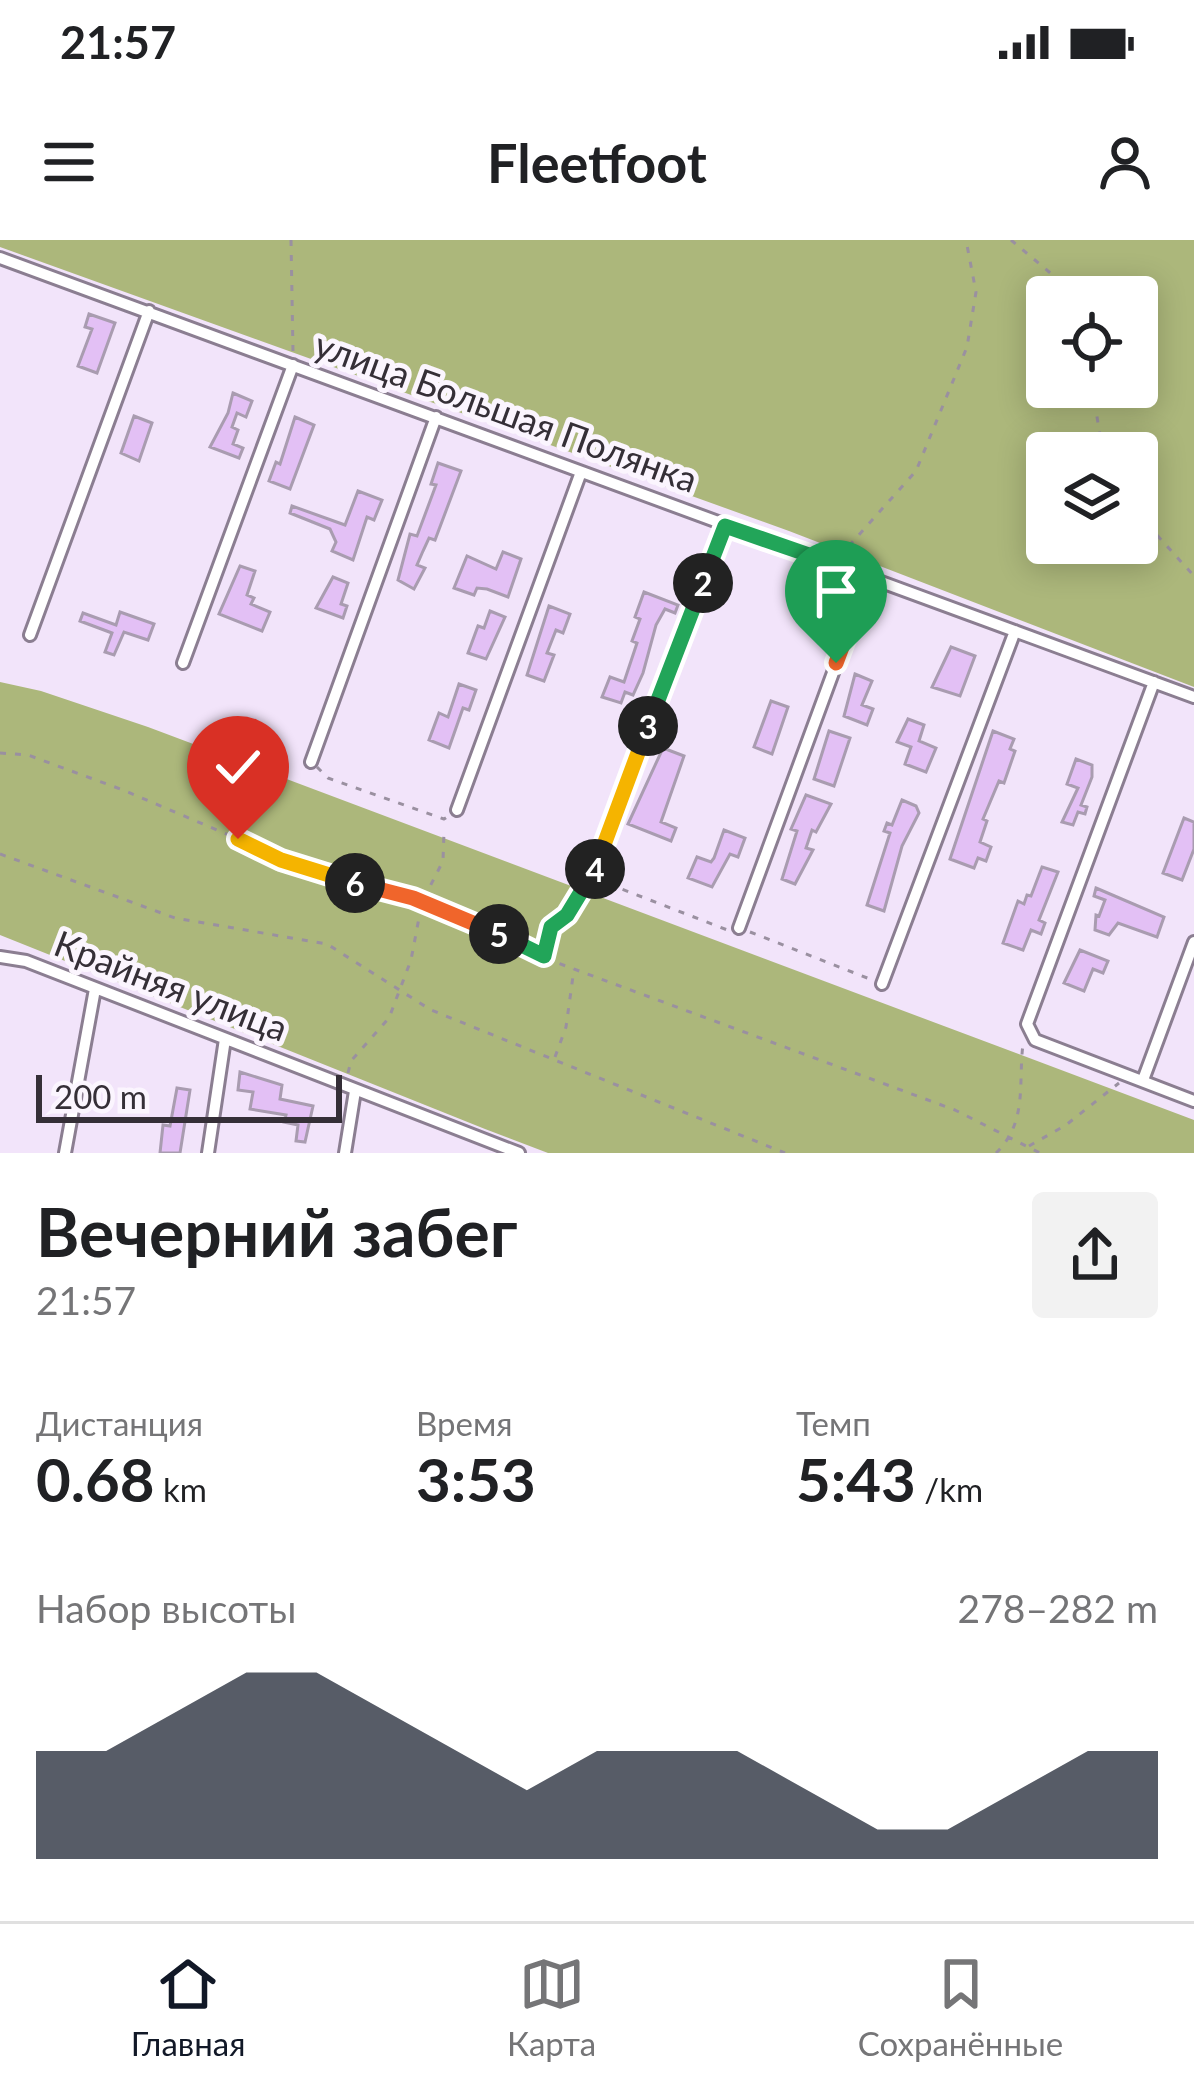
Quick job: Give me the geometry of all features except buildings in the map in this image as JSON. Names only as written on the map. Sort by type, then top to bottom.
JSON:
[{"type":"street","name":"улица Большая Полянка","points":[[3,260],[1194,697]]},
{"type":"street","points":[[0,275],[3,260]]},
{"type":"street","points":[[30,635],[149,310]]},
{"type":"street","points":[[183,663],[293,364]]},
{"type":"street","points":[[310,762],[436,417]]},
{"type":"street","points":[[457,810],[581,472]]},
{"type":"street","points":[[598,863],[725,526]]},
{"type":"street","points":[[740,928],[869,575]]},
{"type":"street","points":[[882,984],[1015,631]]},
{"type":"street","points":[[1154,682],[1027,1024],[1035,1040],[1194,1101]]},
{"type":"street","points":[[1143,1080],[1194,942]]},
{"type":"street","name":"Крайняя улица","points":[[0,957],[26,961],[520,1153]]},
{"type":"street","points":[[65,1153],[94,989]]},
{"type":"street","points":[[208,1153],[225,1039]]},
{"type":"street","points":[[345,1153],[350,1089]]},
{"type":"path","points":[[291,240],[293,364]]},
{"type":"path","points":[[833,563],[916,471],[967,347],[976,292],[966,240]]},
{"type":"path","points":[[1011,240],[1054,276]]},
{"type":"path","points":[[1158,536],[1194,576]]},
{"type":"path","points":[[0,753],[28,755],[123,790],[325,876],[422,902],[574,969],[955,1111],[1040,1153]]},
{"type":"path","points":[[310,762],[328,778],[444,819],[457,810]]},
{"type":"path","points":[[350,1089],[351,1061],[389,1018],[401,988],[422,902],[443,860],[444,831]]},
{"type":"path","points":[[0,854],[175,918],[327,944],[431,1010],[785,1153]]},
{"type":"path","points":[[544,956],[551,927],[567,915],[598,863]]},
{"type":"path","points":[[555,1059],[566,1027],[574,969]]},
{"type":"path","points":[[996,1153],[1011,1139],[1023,1087],[1019,1073],[1023,1043],[1035,1040]]},
{"type":"path","points":[[1027,1147],[1066,1125],[1128,1074]]},
{"type":"green space","points":[[0,240],[1194,240],[1194,687],[789,531],[0,247]]},
{"type":"green space","points":[[0,682],[148,727],[1194,1120],[1194,1153],[548,1153],[485,1129],[0,935]]},
{"type":"route","points":[[238,839],[325,876],[413,898],[544,956],[551,927],[567,915],[598,863],[725,526],[869,575],[836,663]]}]
